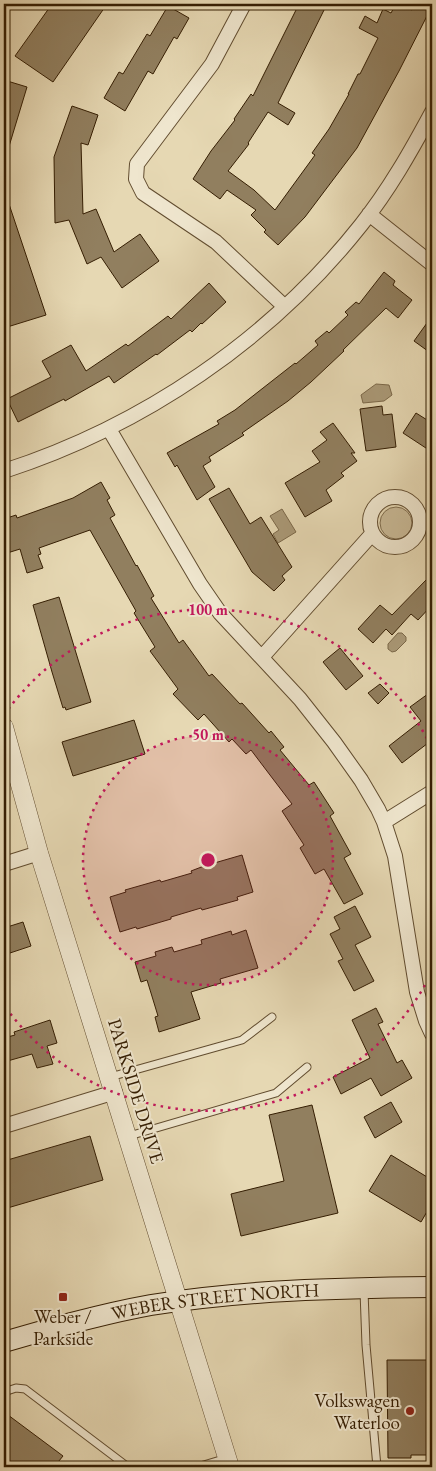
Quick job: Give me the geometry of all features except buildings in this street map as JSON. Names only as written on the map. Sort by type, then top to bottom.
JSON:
[{"type":"main road","name":"WEBER STREET NORTH","points":[[4,1342],[62,1325],[178,1301],[270,1291],[432,1287]]},
{"type":"street","points":[[244,4],[210,66],[137,164],[136,179],[143,193],[216,242],[284,306]]},
{"type":"street","points":[[4,472],[108,429],[166,397],[211,368],[240,346],[332,260],[369,214],[396,175],[432,112]]},
{"type":"street","points":[[369,214],[432,264]]},
{"type":"street","points":[[108,429],[200,584],[220,613],[300,699],[334,742],[361,780],[384,822],[395,856],[418,992],[426,1022],[432,1034]]},
{"type":"street","points":[[262,658],[372,534]]},
{"type":"street","name":"PARKSIDE DRIVE","points":[[4,726],[39,853],[229,1463]]},
{"type":"street","points":[[384,822],[432,792]]},
{"type":"street","points":[[4,864],[39,853]]},
{"type":"street","points":[[4,1126],[112,1085]]},
{"type":"lane","points":[[112,1085],[242,1040],[272,1017]]},
{"type":"lane","points":[[128,1136],[276,1093],[307,1068]]},
{"type":"lane","points":[[364,1288],[367,1360],[377,1467]]},
{"type":"lane","points":[[4,1392],[16,1388],[25,1389],[128,1467]]},
{"type":"lane","points":[[197,1467],[229,1463]]},
{"type":"shaded area","points":[[376,384],[389,385],[392,395],[384,401],[363,403],[361,395]]},
{"type":"shaded area","points":[[396,507],[408,511],[412,523],[408,535],[396,539],[384,535],[380,523],[384,511]]},
{"type":"shaded area","points":[[282,509],[296,532],[278,543],[273,534],[279,530],[270,516]]},
{"type":"shaded area","points":[[398,633],[402,633],[406,637],[406,641],[396,651],[392,652],[388,649],[388,644]]},
{"type":"place","name":"Weber / Parkside","points":[[63,1297]]},
{"type":"place","name":"Volkswagen Waterloo","points":[[410,1411]]}]
